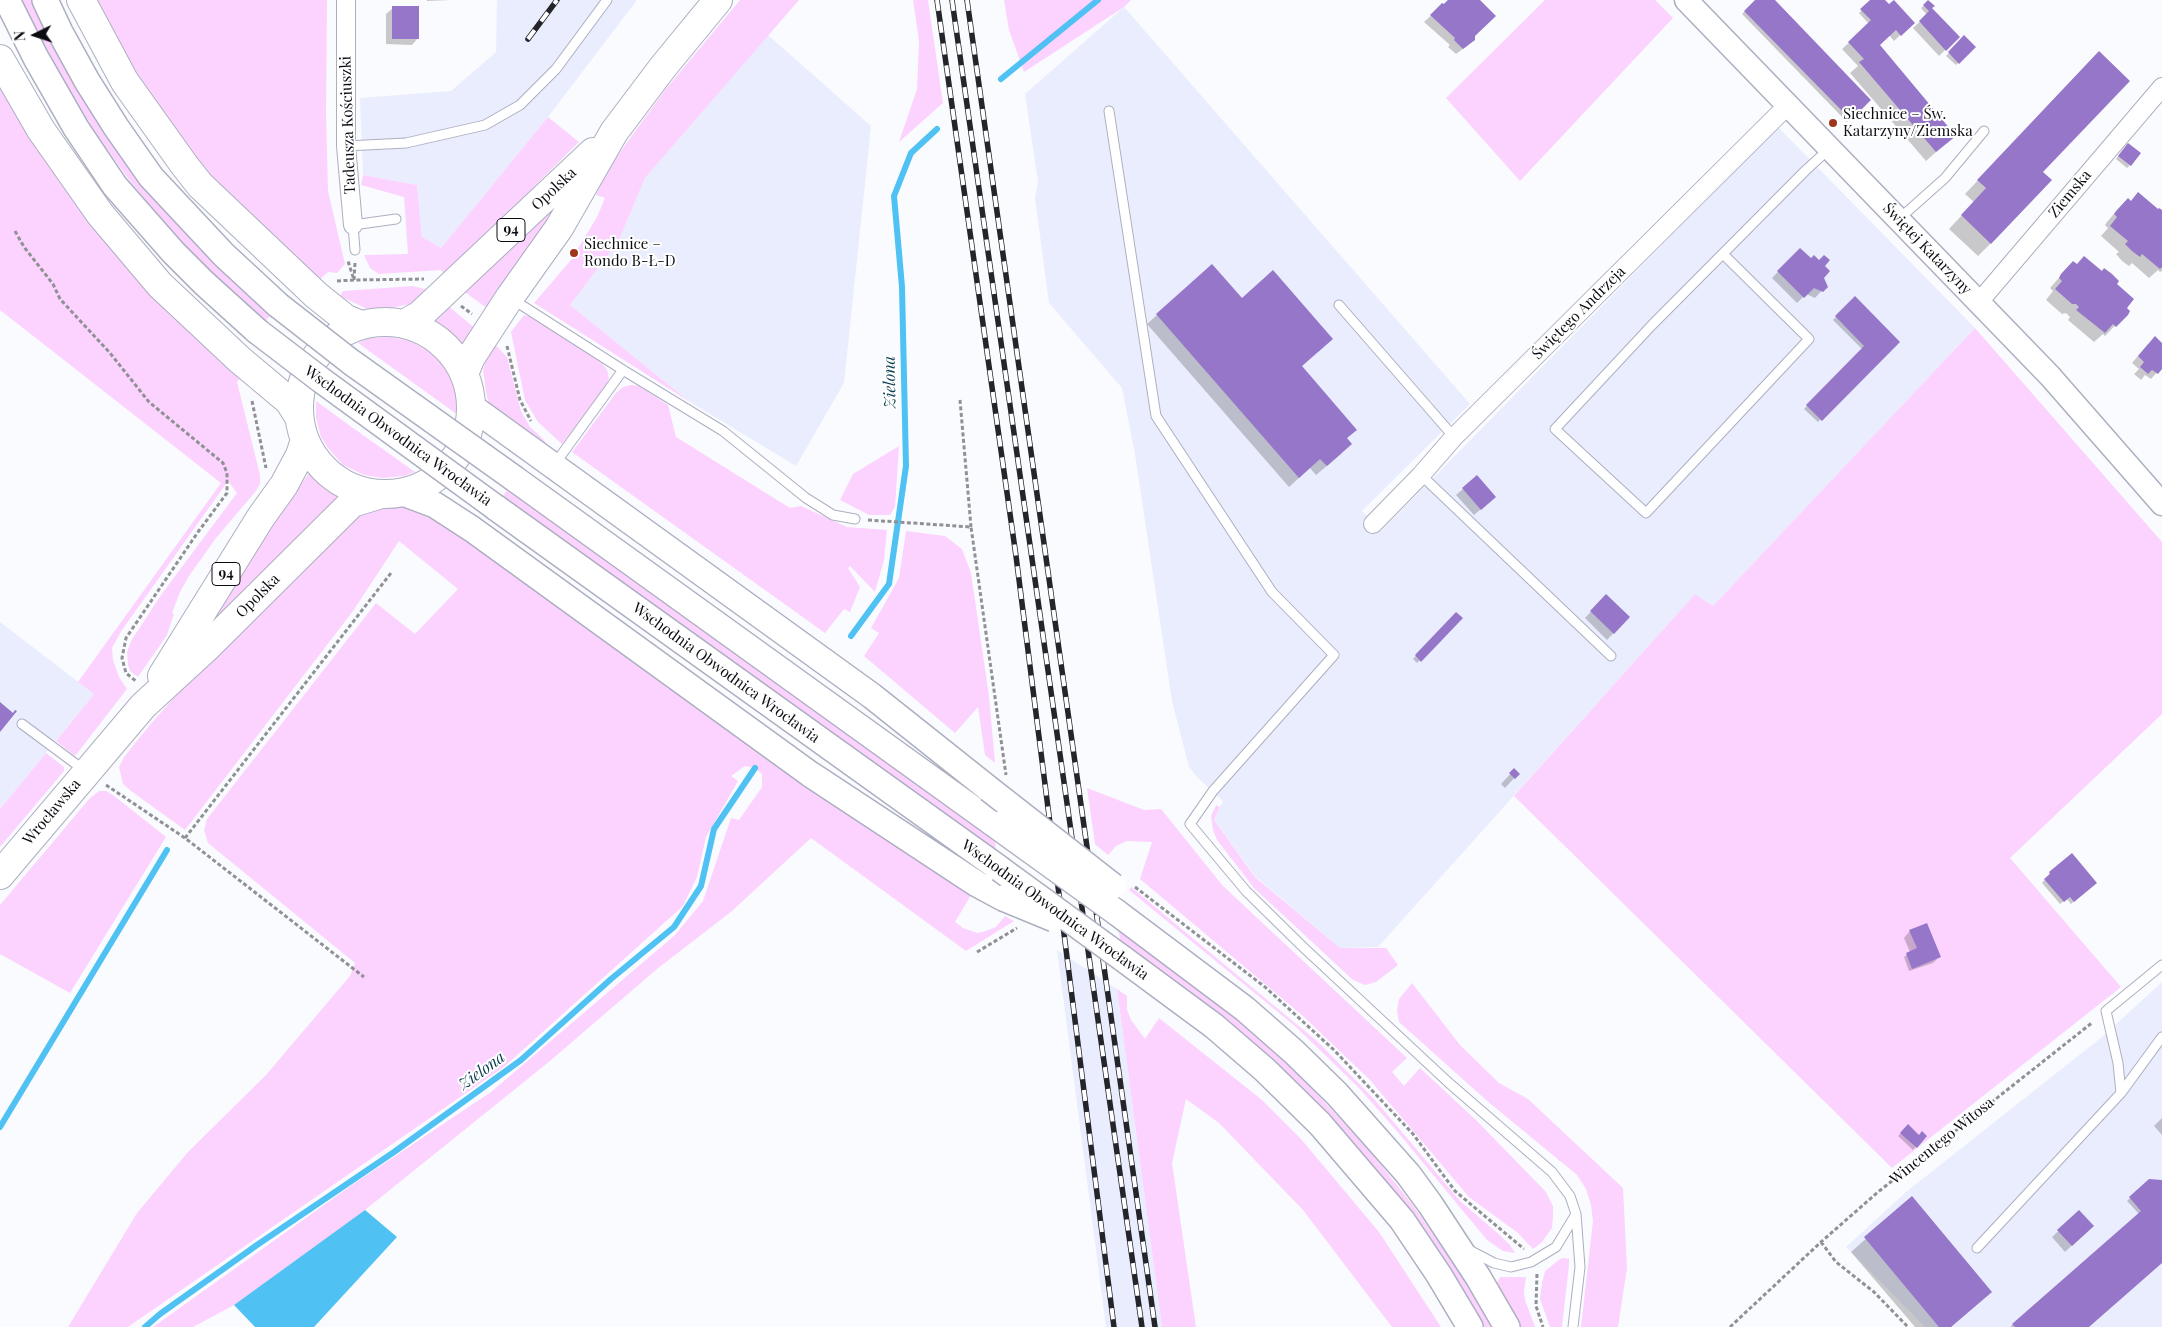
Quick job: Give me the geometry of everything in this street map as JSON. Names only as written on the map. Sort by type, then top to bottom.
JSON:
[{"type":"main road","name":"Wschodnia Obwodnica Wrocławia","points":[[7,0],[36,58],[76,128],[115,186],[173,252],[204,283],[257,331],[320,380],[1085,930],[1214,1026],[1265,1070],[1320,1124],[1402,1220],[1439,1275],[1470,1327]]},
{"type":"main road","points":[[45,0],[60,32],[87,80],[116,127],[151,177],[224,255],[278,305],[359,367],[1116,912],[1244,1009],[1294,1052],[1337,1094],[1408,1174],[1456,1241],[1507,1327]]},
{"type":"main road","points":[[81,0],[125,82],[184,166],[200,185],[252,237],[316,295],[346,319],[361,325]]},
{"type":"main road","name":"Opolska","points":[[464,374],[491,326],[559,228],[614,132],[663,67],[718,0]]},
{"type":"main road","points":[[0,59],[41,130],[100,214],[160,284],[254,372],[289,401],[322,467],[347,486],[435,505],[472,529],[810,774],[978,884],[1018,906],[1085,930]]},
{"type":"main road","name":"Opolska","points":[[404,324],[420,315],[614,132]]},
{"type":"main road","name":"94","points":[[302,429],[300,397],[305,378],[314,360],[327,345],[343,333],[361,325],[382,322],[404,324],[429,334],[450,351],[464,374],[472,407],[470,427],[463,445],[453,462],[439,476],[422,487],[390,494]]},
{"type":"main road","points":[[472,407],[998,785],[1113,886],[1137,910],[1175,956]]},
{"type":"main road","name":"Opolska","points":[[105,750],[148,699],[261,517],[284,485],[300,455],[302,429]]},
{"type":"main road","name":"Opolska","points":[[148,699],[205,649],[352,503],[390,494]]},
{"type":"main road","name":"Wrocławska","points":[[0,875],[105,750]]},
{"type":"street","name":"Tadeusza Kościuszki","points":[[346,0],[346,146],[353,226]]},
{"type":"street","name":"Świętej Katarzyny","points":[[1686,0],[2050,376],[2162,504]]},
{"type":"street","name":"Ziemska","points":[[1978,302],[2162,87]]},
{"type":"street","name":"Świętego Andrzeja","points":[[1373,524],[1421,475],[1454,437],[1788,105]]},
{"type":"lane","points":[[346,146],[406,143],[485,125],[520,106],[556,69],[607,0]]},
{"type":"lane","points":[[1109,111],[1156,416],[1272,592],[1334,655],[1213,791],[1190,824],[1246,891],[1303,947],[1449,1083],[1552,1172],[1570,1196],[1576,1214],[1580,1267],[1573,1327]]},
{"type":"lane","points":[[1899,219],[1945,178],[1984,131]]},
{"type":"lane","points":[[1723,254],[1809,339],[1646,513],[1554,429],[1723,254],[1830,148]]},
{"type":"lane","points":[[353,226],[396,220]]},
{"type":"lane","name":"Tadeusza Kościuszki","points":[[353,226],[355,250]]},
{"type":"lane","points":[[510,297],[623,370],[724,431],[806,498],[833,515],[855,519]]},
{"type":"lane","points":[[1339,305],[1454,437]]},
{"type":"lane","points":[[553,466],[623,370]]},
{"type":"lane","points":[[1421,475],[1611,656]]},
{"type":"lane","points":[[22,724],[87,772]]},
{"type":"lane","points":[[2121,1093],[2118,1063],[2106,1011],[2162,965]]},
{"type":"lane","points":[[1977,1248],[2121,1093],[2162,1037]]},
{"type":"lane","points":[[1456,1241],[1484,1259],[1511,1267],[1531,1262],[1556,1247],[1576,1214]]},
{"type":"path","points":[[16,230],[24,247],[53,284],[60,300],[110,353],[149,402],[222,463],[227,474],[227,493],[198,532],[126,638],[122,658],[126,673],[148,699]]},
{"type":"path","points":[[354,280],[355,250]]},
{"type":"path","points":[[316,295],[328,282],[426,279],[491,326],[505,340],[520,400],[532,422]]},
{"type":"path","points":[[254,372],[247,382],[267,472]]},
{"type":"path","points":[[960,400],[998,785]]},
{"type":"path","points":[[855,519],[972,527]]},
{"type":"path","points":[[185,838],[391,573]]},
{"type":"path","points":[[87,772],[185,838],[364,977]]},
{"type":"path","points":[[977,952],[1018,928]]},
{"type":"path","name":"Wincentego Witosa","points":[[1730,1327],[1820,1242],[1878,1192],[2004,1091],[2084,1031],[2106,1011]]},
{"type":"path","points":[[1820,1242],[1836,1262],[1874,1292],[1908,1327]]},
{"type":"shaded area","points":[[21,0],[31,0],[48,35],[130,168],[184,232],[272,313],[265,322],[215,278],[171,231],[130,181],[94,131],[61,75]]},
{"type":"shaded area","points":[[90,0],[327,0],[326,113],[328,191],[345,264],[337,273],[328,272],[317,282],[230,204],[162,120]]},
{"type":"shaded area","points":[[497,0],[637,0],[548,117],[441,248],[422,237],[417,185],[363,175],[360,98],[451,91],[496,52]]},
{"type":"shaded area","points":[[740,0],[799,0],[645,178],[618,242],[570,305],[690,402],[534,303],[571,260],[597,217],[605,198],[596,195],[603,179],[618,155],[665,90]]},
{"type":"shaded area","points":[[913,0],[928,0],[943,103],[899,142],[917,89],[919,41]]},
{"type":"shaded area","points":[[1004,0],[1131,0],[1124,7],[1024,72],[1009,30]]},
{"type":"shaded area","points":[[1545,0],[1655,0],[1673,18],[1520,181],[1446,98]]},
{"type":"shaded area","points":[[1124,7],[1470,404],[1362,511],[1381,531],[1778,127],[1975,328],[1713,606],[1695,594],[1378,947],[1340,948],[1255,876],[1214,820],[1223,801],[1189,767],[1172,701],[1135,454],[1122,388],[1049,303],[1035,198],[1038,182],[1025,94]]},
{"type":"shaded area","points":[[768,35],[871,126],[844,383],[796,466],[690,402],[570,305],[618,242],[645,178]]},
{"type":"shaded area","points":[[0,83],[59,182],[125,261],[242,375],[237,382],[260,475],[260,484],[256,491],[216,538],[189,576],[172,613],[174,614],[167,635],[138,677],[130,671],[128,665],[127,652],[131,641],[161,595],[237,493],[228,481],[122,630],[112,648],[113,660],[119,677],[127,689],[75,756],[56,741],[94,694],[78,682],[221,483],[0,310]]},
{"type":"shaded area","points":[[548,117],[579,142],[445,275],[441,270],[379,274],[370,268],[364,255],[408,254],[404,197],[361,185],[363,175],[417,185],[422,237],[441,248]]},
{"type":"shaded area","points":[[569,190],[488,309],[462,290]]},
{"type":"shaded area","points":[[413,286],[428,290],[414,303],[383,310],[367,309],[340,296],[343,291]]},
{"type":"shaded area","points":[[447,305],[476,329],[466,345],[461,345],[448,332],[433,322]]},
{"type":"shaded area","points":[[524,315],[534,318],[602,363],[607,370],[609,378],[606,386],[562,444],[538,422],[525,400],[511,332]]},
{"type":"shaded area","points":[[1975,328],[2162,542],[2162,714],[2010,858],[2121,987],[1892,1168],[1514,796],[1695,594],[1713,606]]},
{"type":"shaded area","points":[[390,337],[410,341],[438,358],[452,380],[456,391],[458,415],[358,343],[369,338]]},
{"type":"shaded area","points":[[494,343],[507,357],[521,411],[530,427],[544,440],[549,449],[490,406],[483,370]]},
{"type":"shaded area","points":[[639,386],[668,405],[676,437],[790,508],[801,506],[847,527],[887,530],[884,560],[875,592],[850,566],[848,568],[860,587],[850,612],[844,609],[825,633],[572,452],[616,393],[623,387]]},
{"type":"shaded area","points":[[316,401],[415,472],[404,476],[383,478],[364,475],[343,465],[321,437],[316,418]]},
{"type":"shaded area","points":[[899,446],[895,507],[890,515],[869,515],[840,500],[853,474]]},
{"type":"shaded area","points":[[310,472],[318,482],[338,497],[206,628],[288,502]]},
{"type":"shaded area","points":[[507,490],[995,841],[996,852],[502,498]]},
{"type":"shaded area","points":[[407,506],[416,508],[440,522],[612,645],[973,892],[955,922],[963,928],[977,933],[996,927],[1005,916],[1014,921],[966,951],[811,838],[732,911],[657,969],[550,1061],[365,1210],[234,1305],[193,1327],[153,1327],[352,1185],[491,1092],[675,935],[703,901],[731,818],[739,820],[762,787],[762,774],[755,768],[745,766],[731,776],[738,781],[706,837],[697,877],[683,906],[505,1066],[128,1327],[68,1327],[137,1213],[188,1152],[266,1075],[350,976],[355,963],[208,843],[204,830],[207,819],[376,603],[415,634],[458,589],[399,541],[353,611],[185,830],[123,784],[119,767],[124,757],[149,726],[193,676],[363,509]]},
{"type":"shaded area","points":[[906,531],[945,536],[962,549],[971,573],[989,696],[995,763],[985,755],[978,707],[955,733],[864,656],[879,633],[871,628],[899,578]]},
{"type":"shaded area","points":[[0,622],[94,694],[0,809]]},
{"type":"shaded area","points":[[46,753],[64,767],[64,771],[0,847],[0,809]]},
{"type":"shaded area","points":[[1087,788],[1144,810],[1161,809],[1223,886],[1407,1058],[1392,1072],[1404,1086],[1420,1068],[1476,1120],[1546,1192],[1553,1206],[1553,1216],[1552,1228],[1542,1242],[1533,1249],[1518,1233],[1469,1197],[1370,1080],[1303,1016],[1140,879],[1152,842],[1127,841],[1116,846],[1108,855],[1095,844]]},
{"type":"shaded area","points":[[99,791],[106,791],[113,795],[166,837],[70,993],[0,954],[0,905],[90,798]]},
{"type":"shaded area","points":[[1216,805],[1220,807],[1214,820],[1255,877],[1340,948],[1386,948],[1398,965],[1376,982],[1365,985],[1353,980],[1254,888],[1217,840],[1211,816]]},
{"type":"shaded area","points":[[1131,887],[1318,1042],[1375,1100],[1460,1201],[1501,1236],[1515,1253],[1503,1251],[1487,1240],[1359,1088],[1295,1026],[1129,890]]},
{"type":"shaded area","points":[[1118,926],[1171,965],[1237,1019],[1299,1075],[1369,1150],[1412,1204],[1463,1278],[1491,1327],[1483,1327],[1382,1178],[1307,1093],[1275,1063],[1120,940]]},
{"type":"shaded area","points":[[1057,950],[1117,989],[1162,1327],[1106,1327]]},
{"type":"shaded area","points":[[2162,982],[2162,1327],[1925,1327],[1846,1247],[1906,1192],[2102,1037]]},
{"type":"shaded area","points":[[1412,983],[1460,1045],[1499,1083],[1528,1099],[1623,1188],[1627,1268],[1618,1327],[1581,1327],[1593,1221],[1586,1189],[1577,1175],[1486,1100],[1399,1022],[1397,1011],[1399,999]]},
{"type":"shaded area","points":[[1117,989],[1127,996],[1127,1010],[1131,1020],[1145,1039],[1159,1018],[1262,1100],[1301,1139],[1379,1232],[1441,1327],[1392,1327],[1303,1210],[1219,1123],[1186,1099],[1172,1163],[1196,1327],[1162,1327]]},
{"type":"shaded area","points":[[1564,1258],[1569,1259],[1569,1265],[1562,1327],[1550,1327],[1540,1299],[1542,1283],[1545,1271]]},
{"type":"shaded area","points":[[1500,1277],[1526,1277],[1525,1300],[1535,1327],[1520,1327],[1497,1283]]},
{"type":"water","points":[[365,1210],[397,1237],[314,1327],[255,1327],[234,1305]]},
{"type":"building","points":[[1448,0],[1480,0],[1496,16],[1475,36],[1475,40],[1463,49],[1454,40],[1455,38],[1430,15],[1442,3],[1444,4]]},
{"type":"building","points":[[1755,0],[1775,0],[1871,100],[1851,120],[1744,11]]},
{"type":"building","points":[[1870,0],[1885,0],[1889,4],[1894,0],[1915,23],[1901,36],[1896,30],[1880,45],[1956,136],[1936,152],[1859,62],[1864,59],[1848,42],[1871,20],[1860,9]]},
{"type":"building","points":[[1928,0],[1935,6],[1932,8],[1960,37],[1946,51],[1919,21],[1929,11],[1923,5]]},
{"type":"building","points":[[392,6],[419,6],[419,39],[392,39]]},
{"type":"building","points":[[1964,35],[1976,47],[1959,64],[1948,52]]},
{"type":"building","points":[[2099,51],[2130,81],[2043,172],[2052,180],[1991,244],[1961,215],[1986,188],[1977,180]]},
{"type":"building","points":[[2128,143],[2141,153],[2131,166],[2118,156]]},
{"type":"building","points":[[2138,192],[2158,209],[2162,210],[2162,267],[2160,269],[2142,254],[2140,257],[2132,251],[2125,244],[2128,241],[2110,226],[2117,217],[2114,214],[2117,210],[2128,198],[2131,201]]},
{"type":"building","points":[[1800,248],[1811,258],[1814,255],[1819,260],[1824,255],[1830,260],[1825,266],[1830,271],[1824,278],[1828,287],[1823,292],[1814,288],[1804,298],[1777,271]]},
{"type":"building","points":[[2084,256],[2102,271],[2104,268],[2112,274],[2119,281],[2117,284],[2134,299],[2127,308],[2130,311],[2128,315],[2116,327],[2113,324],[2105,333],[2076,310],[2079,307],[2076,304],[2072,304],[2055,289],[2062,281],[2059,278],[2061,274],[2073,261],[2077,264]]},
{"type":"building","points":[[1212,264],[1242,298],[1273,270],[1333,339],[1302,366],[1357,430],[1347,438],[1352,444],[1327,466],[1320,459],[1299,478],[1156,314]]},
{"type":"building","points":[[1855,296],[1900,342],[1822,421],[1806,405],[1864,346],[1835,316]]},
{"type":"building","points":[[2155,336],[2162,343],[2162,369],[2158,374],[2152,370],[2148,374],[2140,367],[2144,362],[2138,356]]},
{"type":"building","points":[[1477,475],[1496,497],[1481,510],[1462,488]]},
{"type":"building","points":[[1606,594],[1630,617],[1614,634],[1590,611]]},
{"type":"building","points":[[1456,612],[1463,618],[1421,662],[1415,655]]},
{"type":"building","points":[[0,702],[13,713],[15,710],[17,711],[0,732]]},
{"type":"building","points":[[1514,768],[1520,774],[1515,779],[1509,773]]},
{"type":"building","points":[[2072,853],[2097,883],[2074,902],[2070,897],[2064,902],[2044,879],[2050,874],[2049,872]]},
{"type":"building","points":[[1927,923],[1941,957],[1912,969],[1906,953],[1917,948],[1909,930]]},
{"type":"building","points":[[1908,1124],[1919,1135],[1922,1131],[1927,1136],[1917,1148],[1900,1133]]},
{"type":"building","points":[[2149,1179],[2162,1180],[2162,1263],[2089,1327],[2015,1327],[2012,1324],[2141,1211],[2129,1197]]},
{"type":"building","points":[[1912,1196],[1992,1292],[1951,1327],[1939,1327],[1864,1237]]},
{"type":"building","points":[[2079,1210],[2094,1226],[2072,1246],[2057,1230]]},
{"type":"waterway","name":"Zielona","points":[[1001,79],[1098,0]]},
{"type":"waterway","name":"Zielona","points":[[851,636],[889,584],[906,466],[902,287],[894,196],[911,153],[937,129]]},
{"type":"waterway","name":"Zielona","points":[[145,1327],[160,1314],[257,1245],[394,1152],[521,1060],[611,979],[674,927],[701,886],[714,829],[755,768]]},
{"type":"waterway","points":[[0,1127],[167,850]]},
{"type":"railway","points":[[528,39],[557,0]]},
{"type":"railway","points":[[937,0],[1016,556],[1114,1327]]},
{"type":"railway","points":[[952,0],[1142,1327]]},
{"type":"railway","points":[[967,0],[1155,1327]]},
{"type":"place","name":"Siechnice – Św. Katarzyny/Ziemska","points":[[1833,123]]},
{"type":"place","name":"Siechnice – Rondo B-Ł-D","points":[[574,253]]}]
